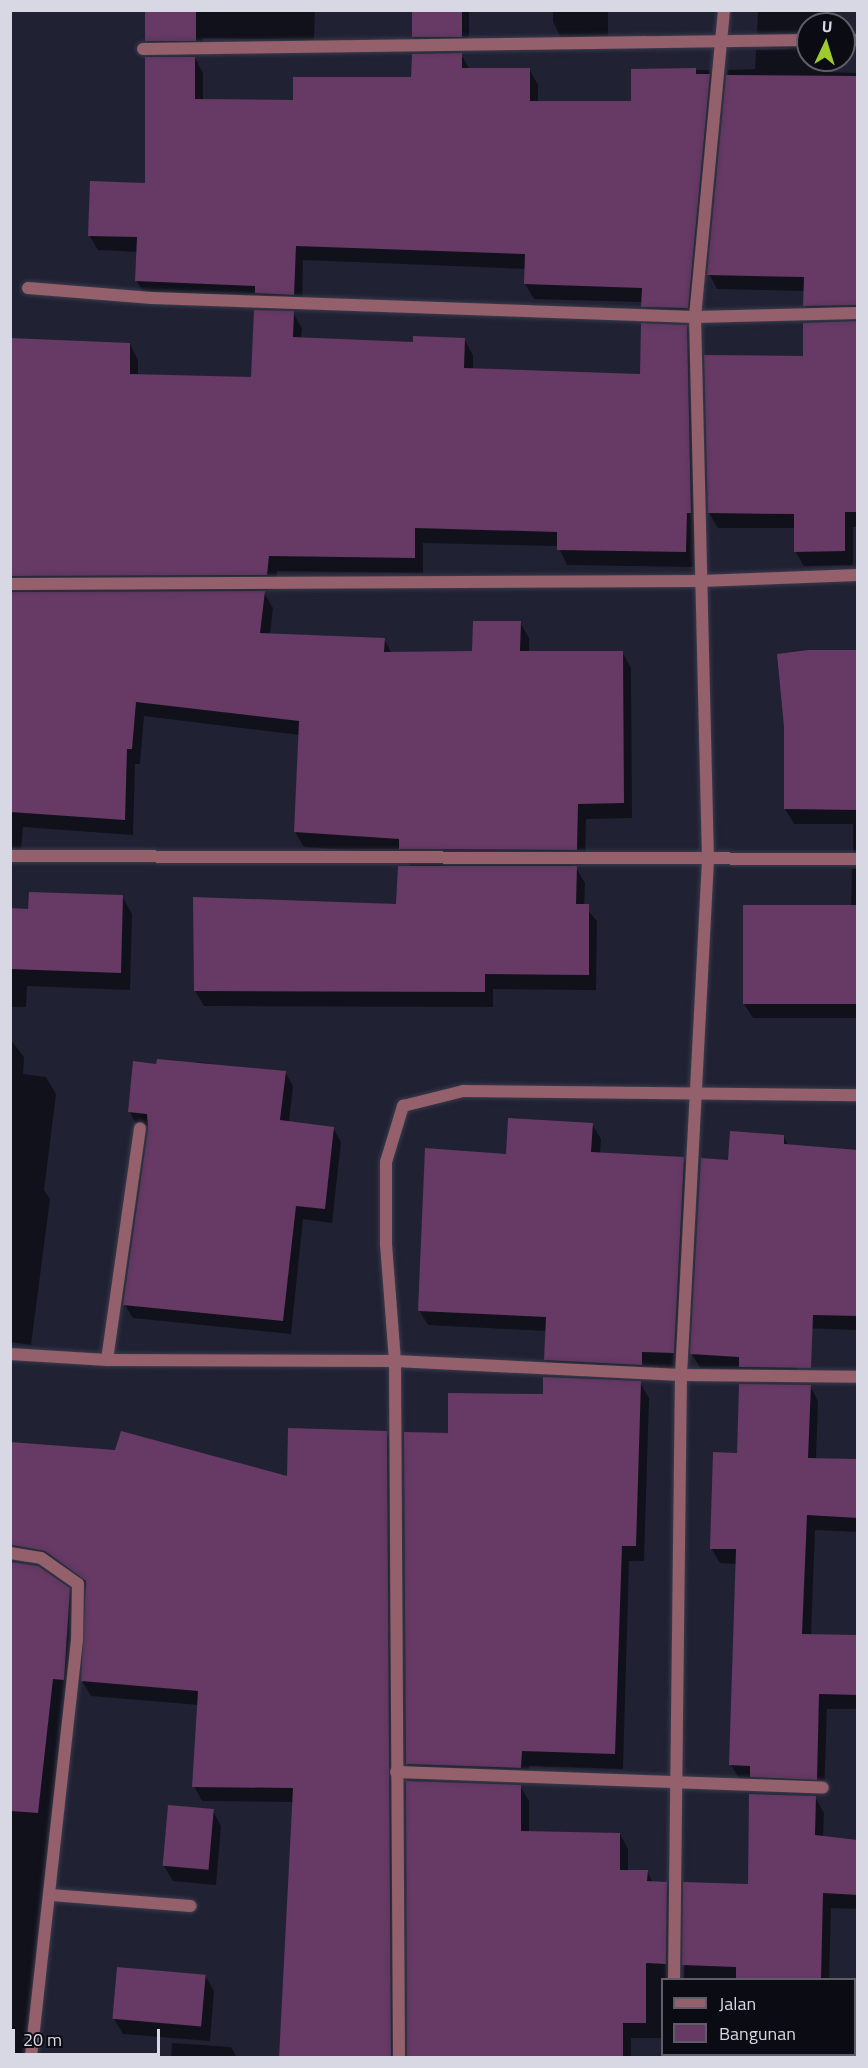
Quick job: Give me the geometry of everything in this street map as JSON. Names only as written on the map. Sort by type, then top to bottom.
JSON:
[{"type":"street","points":[[674,1978],[681,1375],[708,860],[695,317],[723,41],[723,10]]},
{"type":"street","points":[[143,49],[796,40]]},
{"type":"street","points":[[28,288],[152,298],[695,317],[858,313]]},
{"type":"street","points":[[10,584],[700,581],[858,575]]},
{"type":"street","points":[[10,855],[858,859]]},
{"type":"street","points":[[399,2058],[395,1361],[386,1243],[386,1162],[403,1106],[463,1091],[695,1091],[858,1095]]},
{"type":"street","points":[[107,1360],[140,1128]]},
{"type":"street","points":[[10,1354],[107,1360],[395,1361],[681,1375],[858,1377]]},
{"type":"street","points":[[10,1553],[41,1558],[78,1584],[77,1640],[51,1895],[31,2058]]},
{"type":"street","points":[[396,1772],[823,1788]]},
{"type":"street","points":[[51,1895],[191,1906]]},
{"type":"building","points":[[145,10],[196,10],[196,41],[145,41]]},
{"type":"building","points":[[412,10],[462,10],[462,37],[412,37]]},
{"type":"building","points":[[462,53],[462,68],[530,68],[530,101],[631,101],[631,69],[696,68],[696,74],[710,74],[688,308],[641,307],[642,288],[524,284],[525,254],[296,246],[294,295],[255,293],[255,286],[135,281],[137,237],[88,236],[90,181],[145,183],[145,57],[195,57],[195,99],[293,100],[293,77],[411,77],[412,54]]},
{"type":"building","points":[[726,75],[858,76],[858,305],[803,306],[804,277],[707,275]]},
{"type":"building","points":[[254,310],[294,311],[293,337],[413,342],[413,336],[465,338],[464,368],[640,374],[641,323],[687,325],[691,513],[687,513],[686,552],[557,550],[557,532],[415,528],[415,558],[269,556],[267,575],[10,576],[10,338],[130,343],[130,374],[251,377]]},
{"type":"building","points":[[858,321],[858,512],[845,512],[845,551],[794,552],[794,514],[708,513],[704,355],[803,356],[803,323]]},
{"type":"building","points":[[265,591],[260,633],[385,638],[384,652],[472,651],[473,621],[521,621],[520,651],[623,651],[624,803],[578,804],[577,850],[399,849],[399,839],[294,832],[299,721],[136,702],[132,749],[127,749],[125,820],[10,812],[10,592]]},
{"type":"building","points":[[808,650],[858,650],[858,810],[784,809],[784,727],[777,654]]},
{"type":"building","points":[[398,866],[577,866],[576,904],[589,904],[589,975],[485,974],[485,992],[194,991],[193,897],[396,904]]},
{"type":"building","points":[[29,892],[123,895],[121,973],[10,969],[10,908],[28,909]]},
{"type":"building","points":[[743,905],[858,905],[858,1004],[743,1004]]},
{"type":"building","points":[[157,1059],[286,1071],[280,1120],[334,1127],[325,1209],[296,1206],[283,1321],[123,1305],[148,1129],[147,1114],[128,1112],[133,1061],[156,1064]]},
{"type":"building","points":[[508,1118],[593,1123],[591,1152],[684,1157],[674,1353],[642,1352],[642,1365],[544,1360],[546,1317],[418,1311],[425,1148],[506,1154]]},
{"type":"building","points":[[730,1131],[784,1135],[784,1144],[858,1150],[858,1316],[813,1315],[811,1368],[739,1367],[739,1357],[690,1354],[701,1158],[728,1160]]},
{"type":"building","points":[[543,1377],[641,1381],[636,1546],[622,1546],[615,1754],[522,1751],[521,1768],[406,1764],[404,1432],[448,1433],[448,1393],[543,1394]]},
{"type":"building","points":[[739,1384],[811,1385],[808,1458],[858,1459],[858,1518],[807,1515],[802,1634],[858,1635],[858,1695],[819,1694],[817,1780],[750,1777],[750,1766],[729,1765],[736,1549],[710,1549],[713,1452],[737,1453]]},
{"type":"building","points":[[288,1428],[387,1431],[391,2058],[279,2058],[293,1788],[192,1787],[198,1691],[81,1681],[86,1581],[45,1551],[12,1545],[10,1442],[115,1450],[121,1431],[287,1476]]},
{"type":"building","points":[[11,1562],[38,1566],[70,1588],[64,1680],[53,1679],[38,1813],[11,1811]]},
{"type":"building","points":[[406,1781],[521,1785],[521,1831],[620,1833],[620,1870],[648,1870],[647,1881],[667,1882],[666,1964],[646,1963],[646,2023],[623,2023],[623,2058],[407,2058]]},
{"type":"building","points":[[749,1794],[816,1796],[815,1835],[858,1840],[858,1895],[823,1893],[821,1978],[736,1978],[736,1967],[682,1965],[683,1882],[748,1884]]},
{"type":"building","points":[[168,1805],[214,1809],[209,1870],[163,1866]]},
{"type":"building","points":[[117,1967],[206,1975],[201,2027],[112,2019]]}]
